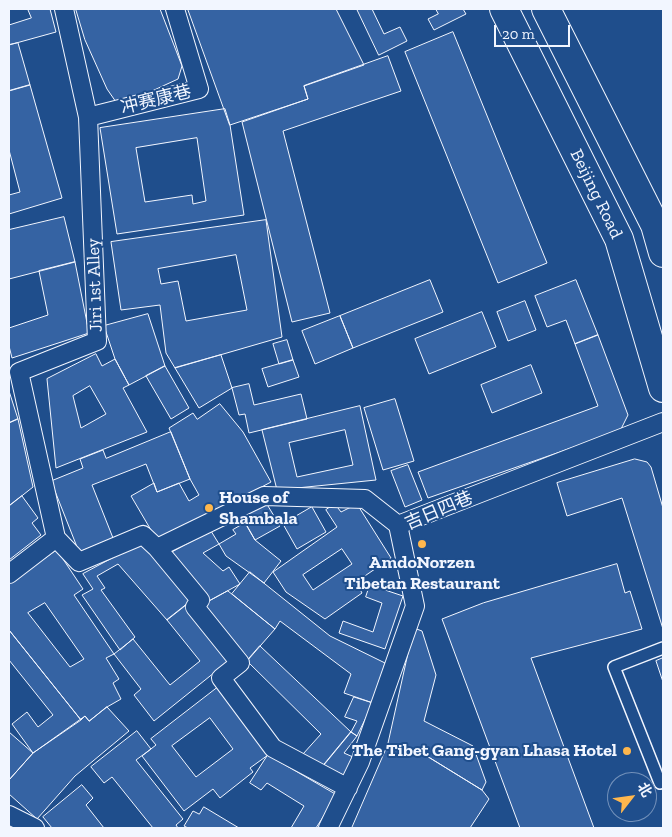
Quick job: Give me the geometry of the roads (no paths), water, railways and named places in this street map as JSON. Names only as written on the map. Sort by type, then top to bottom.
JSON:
[{"type":"main road","name":"Beijing Road","points":[[504,9],[619,239],[663,388]]},
{"type":"main road","points":[[546,9],[655,225],[663,253]]},
{"type":"street","name":"Jiri 1st Alley","points":[[56,538],[14,368],[97,341],[88,117],[64,9]]},
{"type":"street","name":"冲赛康巷","points":[[88,117],[200,90],[175,9]]},
{"type":"street","name":"吉日四巷","points":[[328,828],[360,762],[415,606],[398,525],[663,422]]},
{"type":"street","points":[[157,548],[264,496],[365,499],[398,525]]},
{"type":"street","points":[[9,574],[56,538],[79,562],[143,535],[157,548],[200,600],[195,607],[240,663],[221,678],[273,748],[348,788]]},
{"type":"street","points":[[9,815],[36,828]]},
{"type":"lane","points":[[660,783],[614,667],[663,648]]},
{"type":"place","name":"House of Shambala","points":[[209,508]]},
{"type":"place","name":"AmdoNorzen Tibetan Restaurant","points":[[422,544]]},
{"type":"place","name":"The Tibet Gang-gyan Lhasa Hotel","points":[[627,751]]}]
